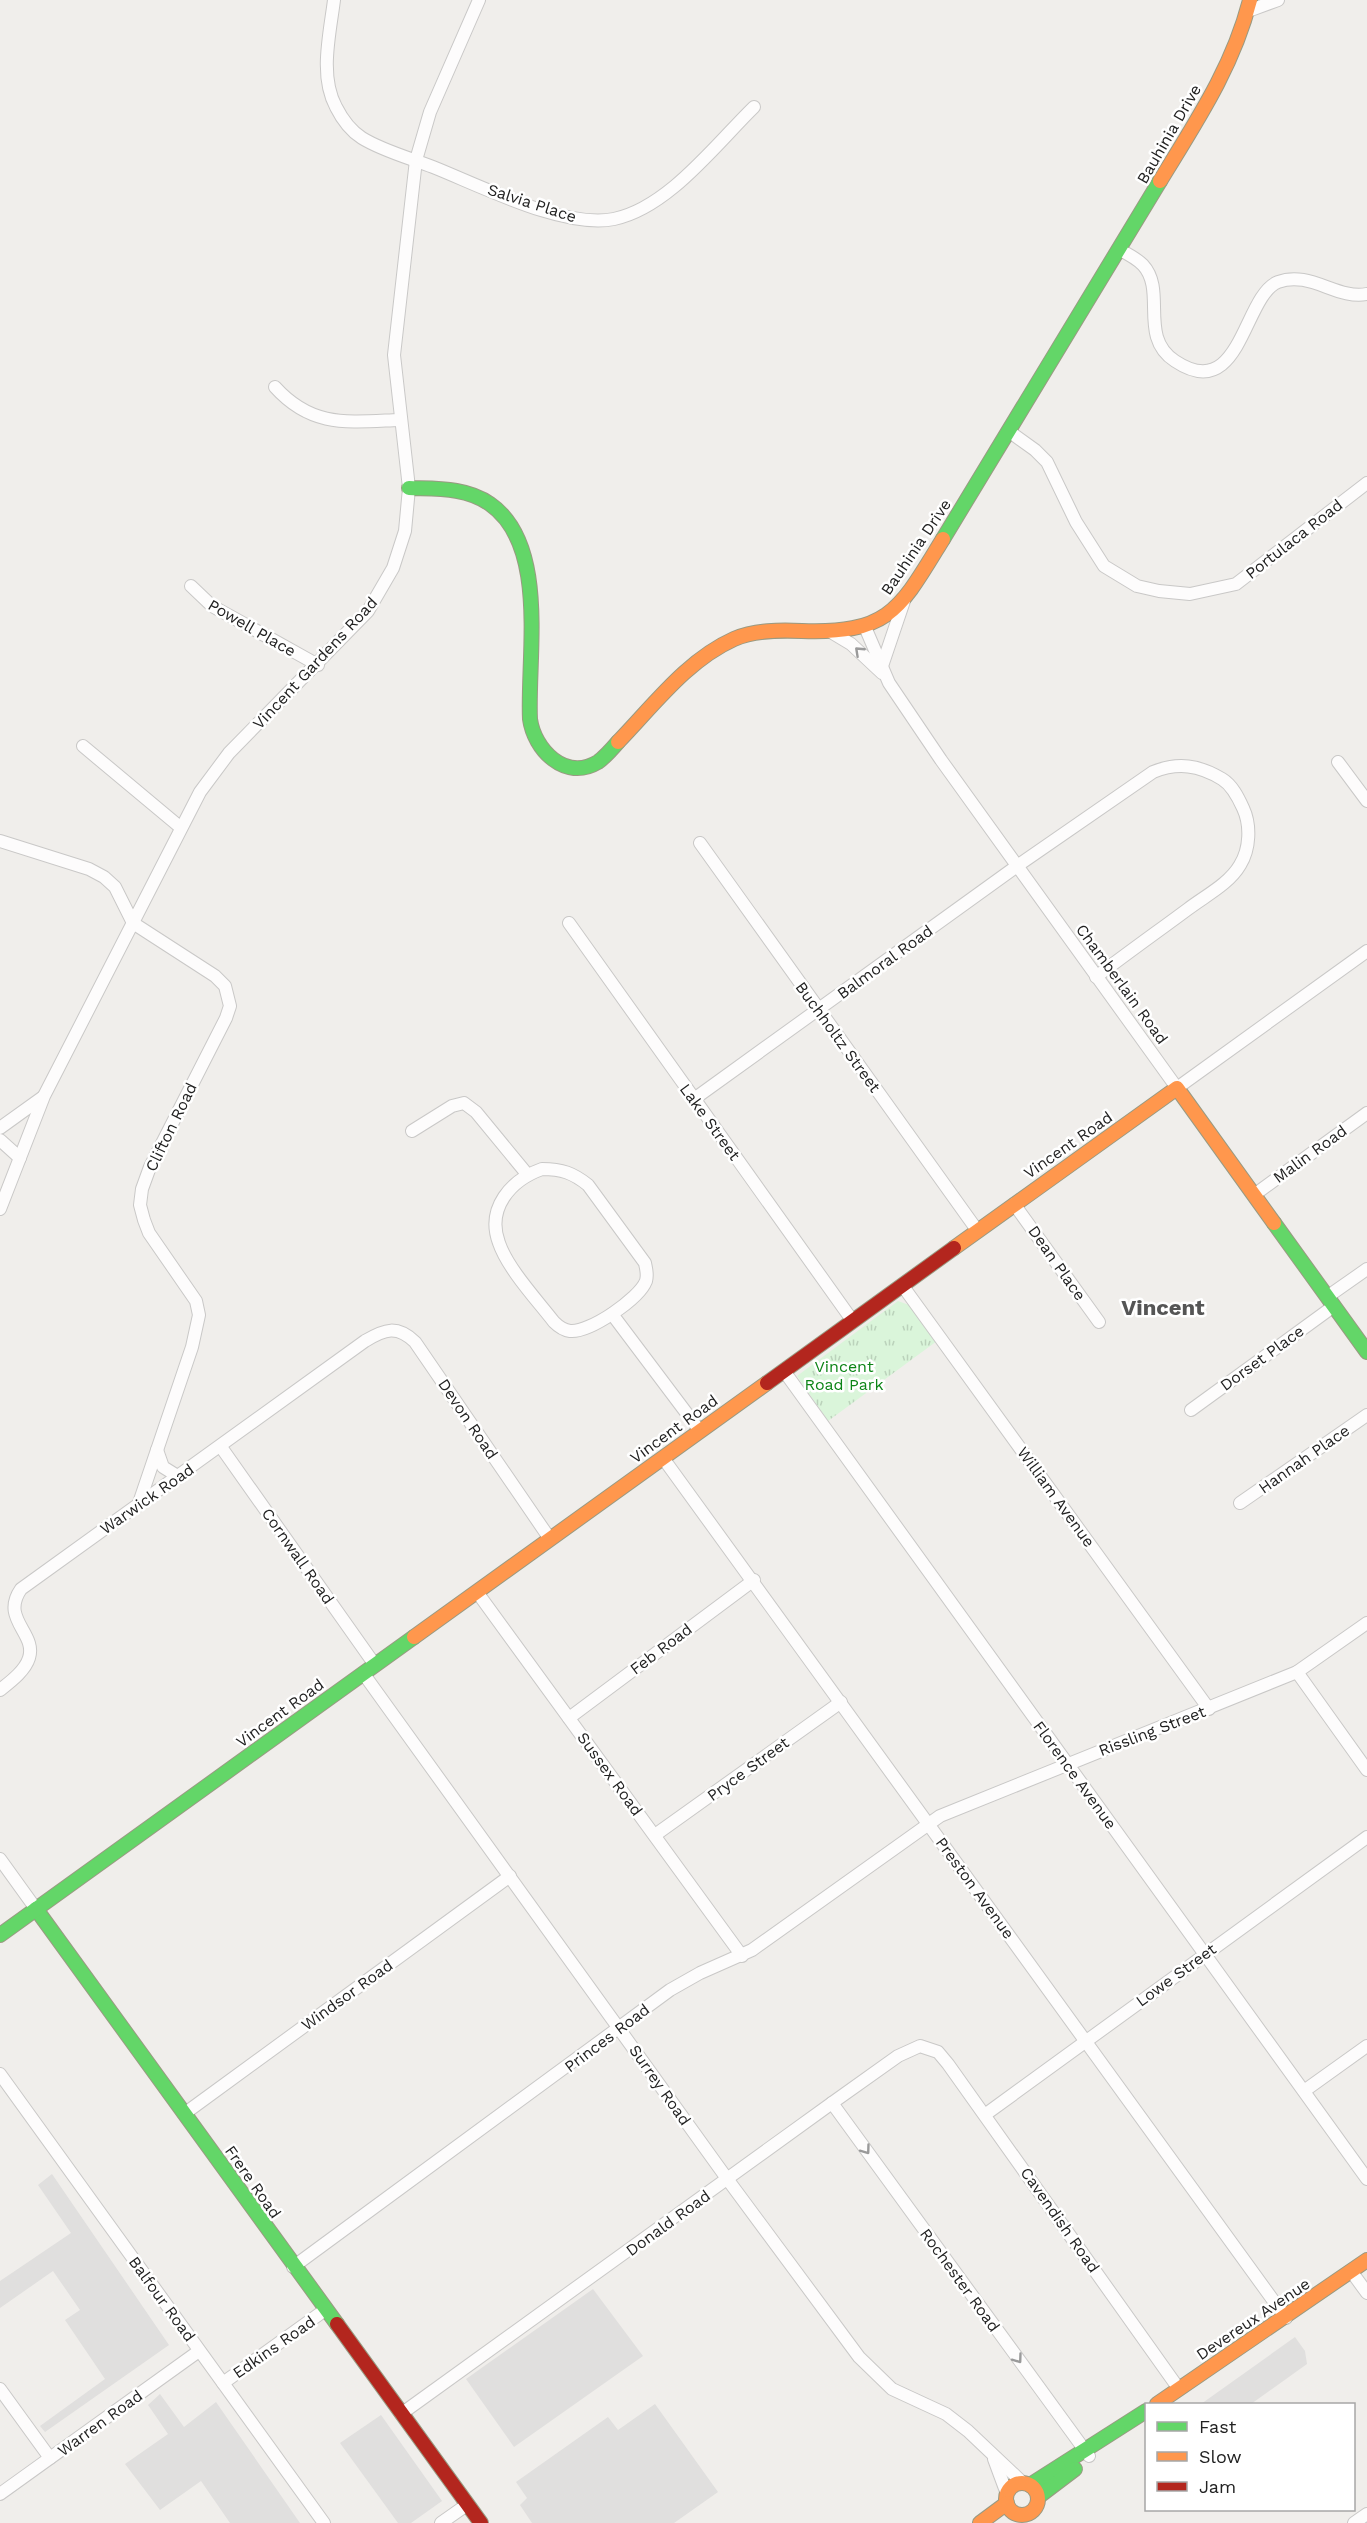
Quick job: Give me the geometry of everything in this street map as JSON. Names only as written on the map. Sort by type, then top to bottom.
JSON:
[{"type":"street","name":"Salvia Place","points":[[334,0],[328,75],[335,106],[344,120],[361,137],[540,208],[573,218],[597,221],[615,219],[653,203],[676,185],[754,107]]},
{"type":"street","name":"Vincent Gardens Road","points":[[0,1209],[44,1096],[180,827],[214,771],[229,753],[368,611],[385,585],[401,548],[408,489],[399,420],[394,346],[416,160],[430,112],[479,0]]},
{"type":"street","points":[[1249,5],[1278,0]]},
{"type":"street","name":"Bauhinia Drive","points":[[408,489],[464,492],[493,506],[514,529],[520,541],[528,577],[531,725],[541,750],[560,764],[580,768],[598,762],[694,666],[726,642],[763,630],[830,631],[865,627],[891,612],[907,591],[1010,432],[1219,81],[1234,50],[1249,5]]},
{"type":"street","points":[[1120,250],[1143,266],[1150,277],[1154,328],[1161,348],[1174,361],[1193,369],[1205,371],[1216,367],[1234,352],[1264,292],[1277,283],[1308,280],[1356,295],[1367,294]]},
{"type":"street","points":[[275,387],[293,405],[319,418],[348,422],[399,420]]},
{"type":"street","name":"Portulaca Road","points":[[1010,432],[1047,462],[1076,522],[1104,567],[1137,586],[1159,591],[1190,594],[1236,584],[1367,483]]},
{"type":"street","name":"Powell Place","points":[[191,586],[212,606],[318,664]]},
{"type":"street","points":[[830,631],[851,644],[884,671],[907,591]]},
{"type":"street","name":"Chamberlain Road","points":[[865,627],[884,671],[941,760],[1367,1352]]},
{"type":"street","points":[[83,746],[180,827]]},
{"type":"street","points":[[1338,762],[1367,801]]},
{"type":"street","name":"Balmoral Road","points":[[694,1100],[1017,866],[1153,772],[1170,766],[1190,765],[1226,780],[1237,795],[1246,814],[1249,835],[1240,865],[1218,887],[1096,977]]},
{"type":"street","points":[[0,841],[89,869],[104,877],[115,887],[133,922]]},
{"type":"street","name":"Buchholtz Street","points":[[700,843],[977,1230]]},
{"type":"street","name":"Clifton Road","points":[[133,922],[215,976],[227,989],[230,1006],[142,1189],[140,1205],[149,1233],[196,1301],[199,1315],[192,1347],[138,1506]]},
{"type":"street","name":"Lake Street","points":[[569,923],[852,1320]]},
{"type":"street","name":"Vincent Road","points":[[0,1935],[1367,951]]},
{"type":"street","points":[[0,1128],[44,1096]]},
{"type":"street","points":[[412,1131],[452,1106],[464,1102],[476,1112],[527,1174]]},
{"type":"street","name":"Malin Road","points":[[1254,1195],[1367,1113]]},
{"type":"street","points":[[0,1140],[20,1158]]},
{"type":"street","points":[[542,1169],[560,1169],[576,1175],[588,1185],[645,1263],[648,1274],[645,1283],[612,1314],[586,1328],[572,1332],[562,1329],[505,1255],[499,1242],[497,1214],[502,1198],[513,1184],[527,1174],[542,1169]]},
{"type":"street","name":"Dean Place","points":[[1014,1204],[1099,1322]]},
{"type":"street","name":"Dorset Place","points":[[1191,1410],[1331,1301],[1367,1269]]},
{"type":"street","name":"William Avenue","points":[[902,1285],[1209,1709]]},
{"type":"street","points":[[612,1314],[700,1431]]},
{"type":"street","name":"Devon Road","points":[[370,1338],[384,1330],[394,1329],[405,1333],[415,1342],[550,1539]]},
{"type":"street","name":"Warwick Road","points":[[0,1690],[20,1672],[30,1656],[29,1648],[11,1611],[11,1603],[15,1596],[370,1338]]},
{"type":"street","name":"Florence Avenue","points":[[784,1371],[1367,2179]]},
{"type":"street","name":"Hannah Place","points":[[1240,1503],[1367,1415]]},
{"type":"street","name":"Cornwall Road","points":[[221,1447],[375,1665]]},
{"type":"street","points":[[157,1450],[164,1467],[179,1477]]},
{"type":"street","name":"Preston Avenue","points":[[663,1458],[754,1580],[1286,2318]]},
{"type":"street","name":"Feb Road","points":[[569,1718],[754,1580]]},
{"type":"street","name":"Sussex Road","points":[[477,1592],[742,1956]]},
{"type":"street","name":"Rissling Street","points":[[928,1823],[1067,1764],[1297,1672],[1367,1623]]},
{"type":"street","points":[[1297,1672],[1367,1770]]},
{"type":"street","name":"Surrey Road","points":[[363,1673],[728,2180],[876,2376],[892,2389],[946,2414],[977,2439],[993,2458],[1030,2488]]},
{"type":"street","name":"Pryce Street","points":[[655,1835],[841,1702]]},
{"type":"street","name":"Princes Road","points":[[293,2267],[620,2029],[670,1990],[694,1976],[742,1956],[928,1823]]},
{"type":"street","name":"Lowe Street","points":[[986,2114],[1367,1837]]},
{"type":"street","name":"Frere Road","points":[[0,1859],[293,2267],[481,2523]]},
{"type":"street","name":"Windsor Road","points":[[184,2114],[510,1876]]},
{"type":"street","name":"Donald Road","points":[[401,2414],[910,2049],[920,2046],[938,2052]]},
{"type":"street","points":[[1304,2091],[1367,2046]]},
{"type":"street","name":"Cavendish Road","points":[[938,2052],[986,2114],[1179,2390]]},
{"type":"street","name":"Balfour Road","points":[[0,2074],[324,2523]]},
{"type":"street","name":"Rochester Road","points":[[832,2103],[1087,2454]]},
{"type":"street","name":"Devereux Avenue","points":[[1159,2403],[1286,2318],[1367,2260]]},
{"type":"street","points":[[1351,2271],[1367,2293]]},
{"type":"street","name":"Edkins Road","points":[[223,2383],[325,2310]]},
{"type":"street","name":"Warren Road","points":[[0,2494],[199,2351]]},
{"type":"street","points":[[0,2390],[50,2458]]},
{"type":"street","points":[[1000,2523],[1009,2503],[1011,2488],[1030,2488],[1087,2454],[1145,2412]]},
{"type":"street","name":"Surrey Road","points":[[993,2458],[1009,2503]]},
{"type":"street","points":[[1009,2503],[1027,2514],[1033,2511],[1030,2488]]},
{"type":"street","points":[[980,2523],[1009,2503]]},
{"type":"street","points":[[441,2523],[468,2504]]},
{"type":"green space","name":"Vincent Road Park","points":[[898,1301],[909,1305],[937,1341],[828,1421],[797,1376]]},
{"type":"shaded area","points":[[52,2174],[169,2345],[45,2432],[40,2426],[105,2379],[65,2320],[80,2310],[53,2271],[0,2308],[0,2281],[71,2233],[38,2185]]},
{"type":"shaded area","points":[[593,2289],[643,2356],[514,2447],[466,2379]]},
{"type":"shaded area","points":[[1295,2337],[1305,2351],[1307,2364],[1252,2403],[1202,2403]]},
{"type":"shaded area","points":[[160,2394],[184,2427],[216,2402],[300,2523],[230,2523],[201,2481],[160,2510],[125,2464],[168,2434],[148,2405]]},
{"type":"shaded area","points":[[655,2404],[718,2492],[674,2523],[532,2523],[520,2505],[527,2498],[516,2482],[608,2417],[618,2430]]},
{"type":"shaded area","points":[[381,2415],[442,2501],[411,2523],[398,2523],[340,2443]]},
{"type":"traffic: fast","points":[[943,539],[1160,181]]},
{"type":"traffic: fast","points":[[409,488],[451,490],[471,494],[490,504],[509,522],[521,546],[528,574],[532,635],[530,719],[538,741],[545,751],[563,765],[574,768],[586,767],[601,760],[618,742]]},
{"type":"traffic: fast","points":[[1274,1223],[1367,1352]]},
{"type":"traffic: fast","points":[[0,1935],[414,1637]]},
{"type":"traffic: fast","points":[[36,1909],[337,2324]]},
{"type":"traffic: fast","points":[[1030,2485],[1145,2412]]},
{"type":"traffic: fast","points":[[1038,2497],[1075,2469]]},
{"type":"traffic: slow","points":[[1160,181],[1224,71],[1243,25],[1250,0]]},
{"type":"traffic: slow","points":[[618,742],[686,671],[717,648],[734,639],[768,631],[832,631],[855,628],[874,622],[903,600],[943,539]]},
{"type":"traffic: slow","points":[[954,1248],[1177,1088],[1274,1223]]},
{"type":"traffic: slow","points":[[414,1637],[767,1383]]},
{"type":"traffic: slow","points":[[1158,2403],[1367,2260]]},
{"type":"traffic: slow","points":[[1022,2483],[1033,2488],[1038,2499],[1033,2510],[1022,2515],[1011,2510],[1006,2499],[1011,2488],[1022,2483]]},
{"type":"traffic: slow","points":[[980,2523],[1007,2503]]},
{"type":"traffic: jam","points":[[767,1383],[954,1248]]},
{"type":"traffic: jam","points":[[337,2324],[481,2523]]},
{"type":"district","name":"Vincent","points":[[1163,1307]]}]
